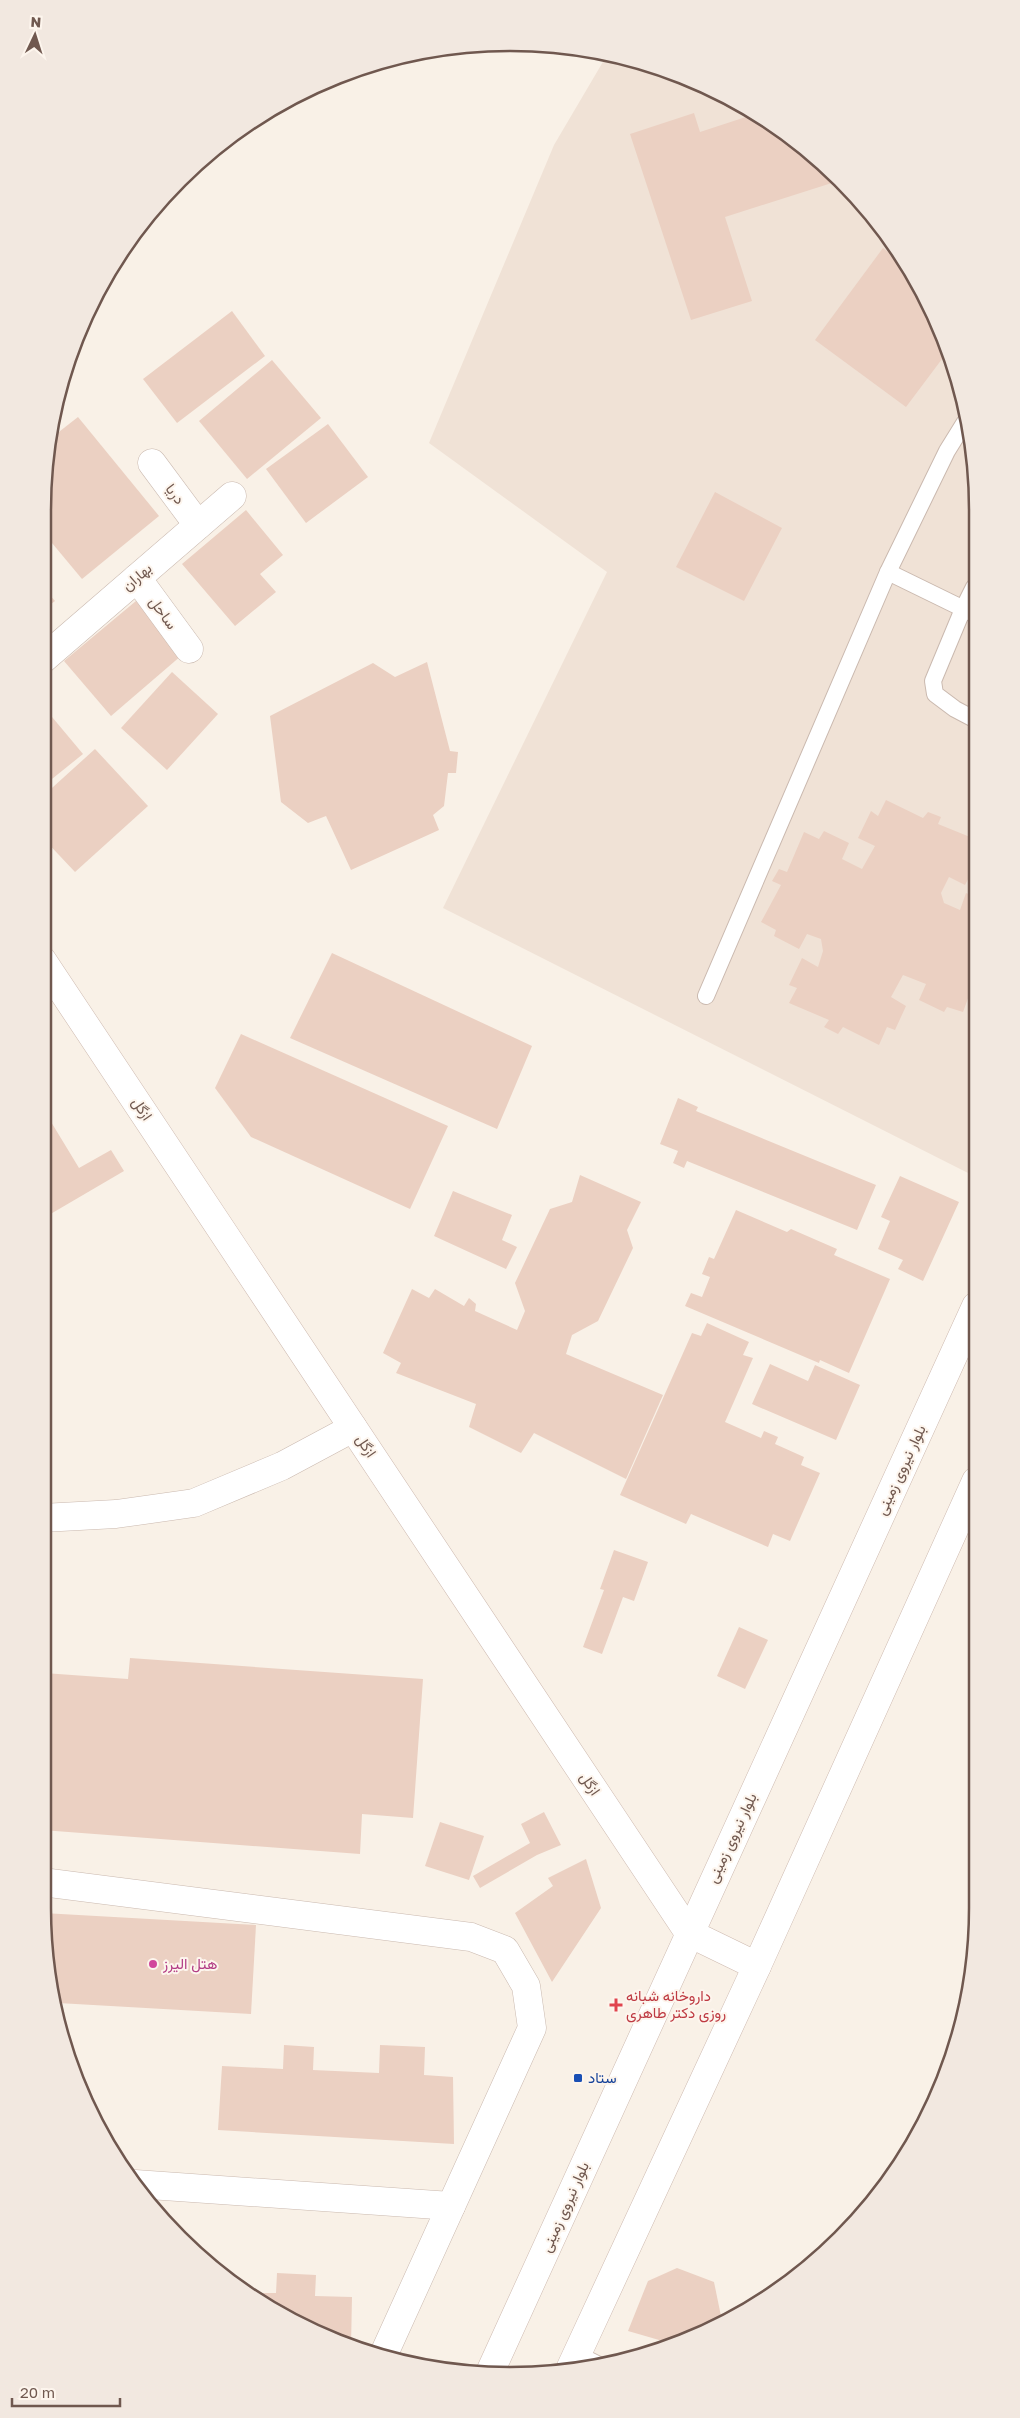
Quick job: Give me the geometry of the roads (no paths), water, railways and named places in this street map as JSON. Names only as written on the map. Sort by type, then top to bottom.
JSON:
[{"type":"main road","name":"دریا","points":[[152,463],[198,525]]},
{"type":"main road","name":"بهاران","points":[[51,652],[232,496]]},
{"type":"main road","name":"ساحل","points":[[137,578],[190,649]]},
{"type":"main road","name":"ازگل","points":[[51,974],[689,1933]]},
{"type":"main road","name":"بلوار نیروی زمینی","points":[[493,2366],[969,1321]]},
{"type":"main road","points":[[51,1518],[116,1514],[194,1503],[282,1466],[354,1428]]},
{"type":"main road","points":[[584,2361],[757,1966],[969,1497]]},
{"type":"main road","points":[[51,1883],[471,1937],[505,1950],[526,1986],[532,2028],[386,2349]]},
{"type":"main road","points":[[689,1933],[757,1966]]},
{"type":"main road","points":[[144,2185],[452,2206]]},
{"type":"lane","points":[[706,996],[888,572],[947,451],[961,428]]},
{"type":"lane","points":[[888,572],[968,611],[933,681],[935,694],[955,709],[969,716]]},
{"type":"place","name":"هتل الیرز","points":[[153,1964]]},
{"type":"place","name":"داروخانه شبانه روزی دکتر طاهری","points":[[616,2005]]},
{"type":"place","name":"ستاد","points":[[578,2078]]}]
